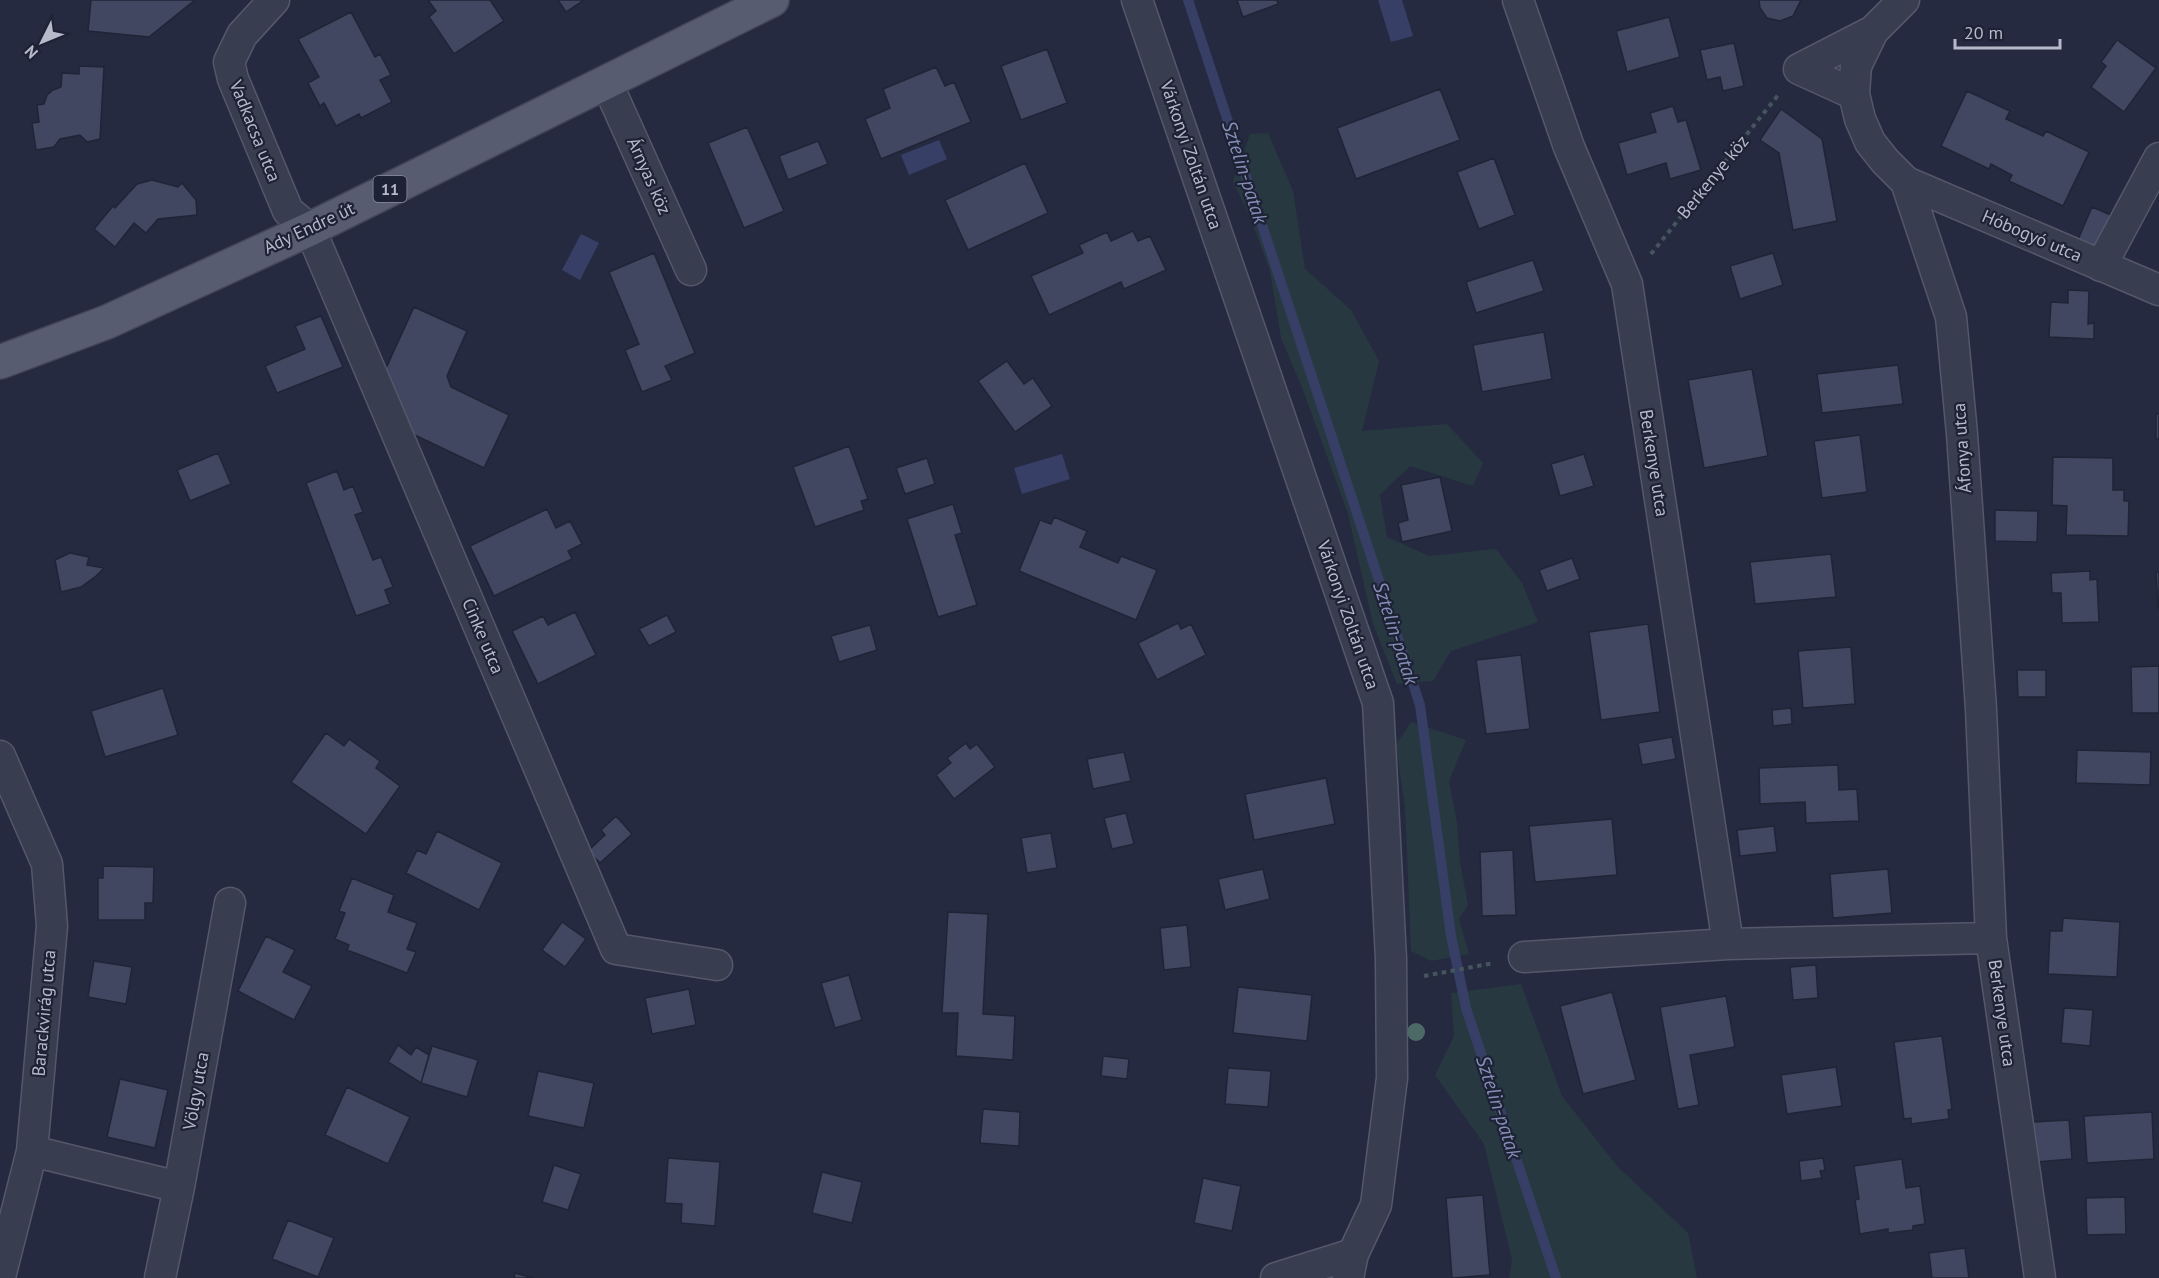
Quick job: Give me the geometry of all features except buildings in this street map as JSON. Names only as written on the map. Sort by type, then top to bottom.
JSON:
[{"type":"main road","name":"Ady Endre út","points":[[0,362],[107,322],[310,229],[772,0]]},
{"type":"street","name":"Vadkacsa utca","points":[[274,0],[242,35],[229,62],[233,79],[288,211],[310,229]]},
{"type":"street","name":"Várkonyi Zoltán utca","points":[[1137,0],[1378,704],[1390,959],[1392,1078],[1376,1205],[1350,1266]]},
{"type":"street","name":"Berkenye utca","points":[[1518,0],[1569,147],[1627,284],[1728,944]]},
{"type":"street","name":"Áfonya utca","points":[[1904,0],[1874,31],[1856,66],[1854,94],[1860,119],[1870,142],[1906,182],[1951,317],[1962,434],[1981,709],[1991,938]]},
{"type":"street","points":[[1799,69],[1874,31]]},
{"type":"street","points":[[1799,69],[1854,94]]},
{"type":"street","name":"Árnyas köz","points":[[606,81],[692,270]]},
{"type":"street","points":[[2101,266],[2159,158]]},
{"type":"street","name":"Hóbogyó utca","points":[[1906,182],[2159,290]]},
{"type":"street","name":"Cinke utca","points":[[310,229],[616,949],[717,965]]},
{"type":"street","name":"Barackvirág utca","points":[[0,756],[47,864],[52,926],[32,1151],[0,1277]]},
{"type":"street","name":"Völgy utca","points":[[160,1278],[230,903]]},
{"type":"street","name":"Berkenye utca","points":[[1524,957],[1728,944],[1991,938],[2040,1278]]},
{"type":"street","points":[[32,1151],[179,1186]]},
{"type":"street","points":[[1276,1278],[1350,1266]]},
{"type":"path","name":"Berkenye köz","points":[[1627,284],[1799,69]]},
{"type":"path","points":[[1424,976],[1482,966]]},
{"type":"shaded area","points":[[1268,133],[1293,191],[1305,269],[1351,310],[1379,361],[1362,431],[1447,424],[1483,463],[1473,486],[1410,466],[1380,495],[1387,537],[1429,556],[1496,549],[1522,583],[1538,622],[1451,651],[1433,681],[1397,684],[1373,624],[1348,514],[1303,390],[1281,338],[1270,271],[1252,222],[1233,181],[1250,134]]},
{"type":"shaded area","points":[[1411,722],[1466,740],[1449,781],[1468,905],[1459,919],[1469,954],[1431,961],[1411,951],[1405,807],[1396,745]]},
{"type":"shaded area","points":[[1521,984],[1562,1096],[1617,1166],[1688,1233],[1697,1278],[1509,1278],[1512,1260],[1484,1144],[1435,1075],[1454,1036],[1451,993]]},
{"type":"water","points":[[1378,0],[1402,0],[1413,36],[1391,42]]},
{"type":"water","points":[[939,140],[947,159],[909,175],[901,155]]},
{"type":"water","points":[[581,234],[599,243],[580,280],[562,270]]},
{"type":"water","points":[[1062,454],[1070,479],[1022,494],[1014,468]]},
{"type":"waterway","name":"Sztelin-patak","points":[[1188,0],[1420,705],[1451,936],[1466,1008],[1556,1278]]}]
